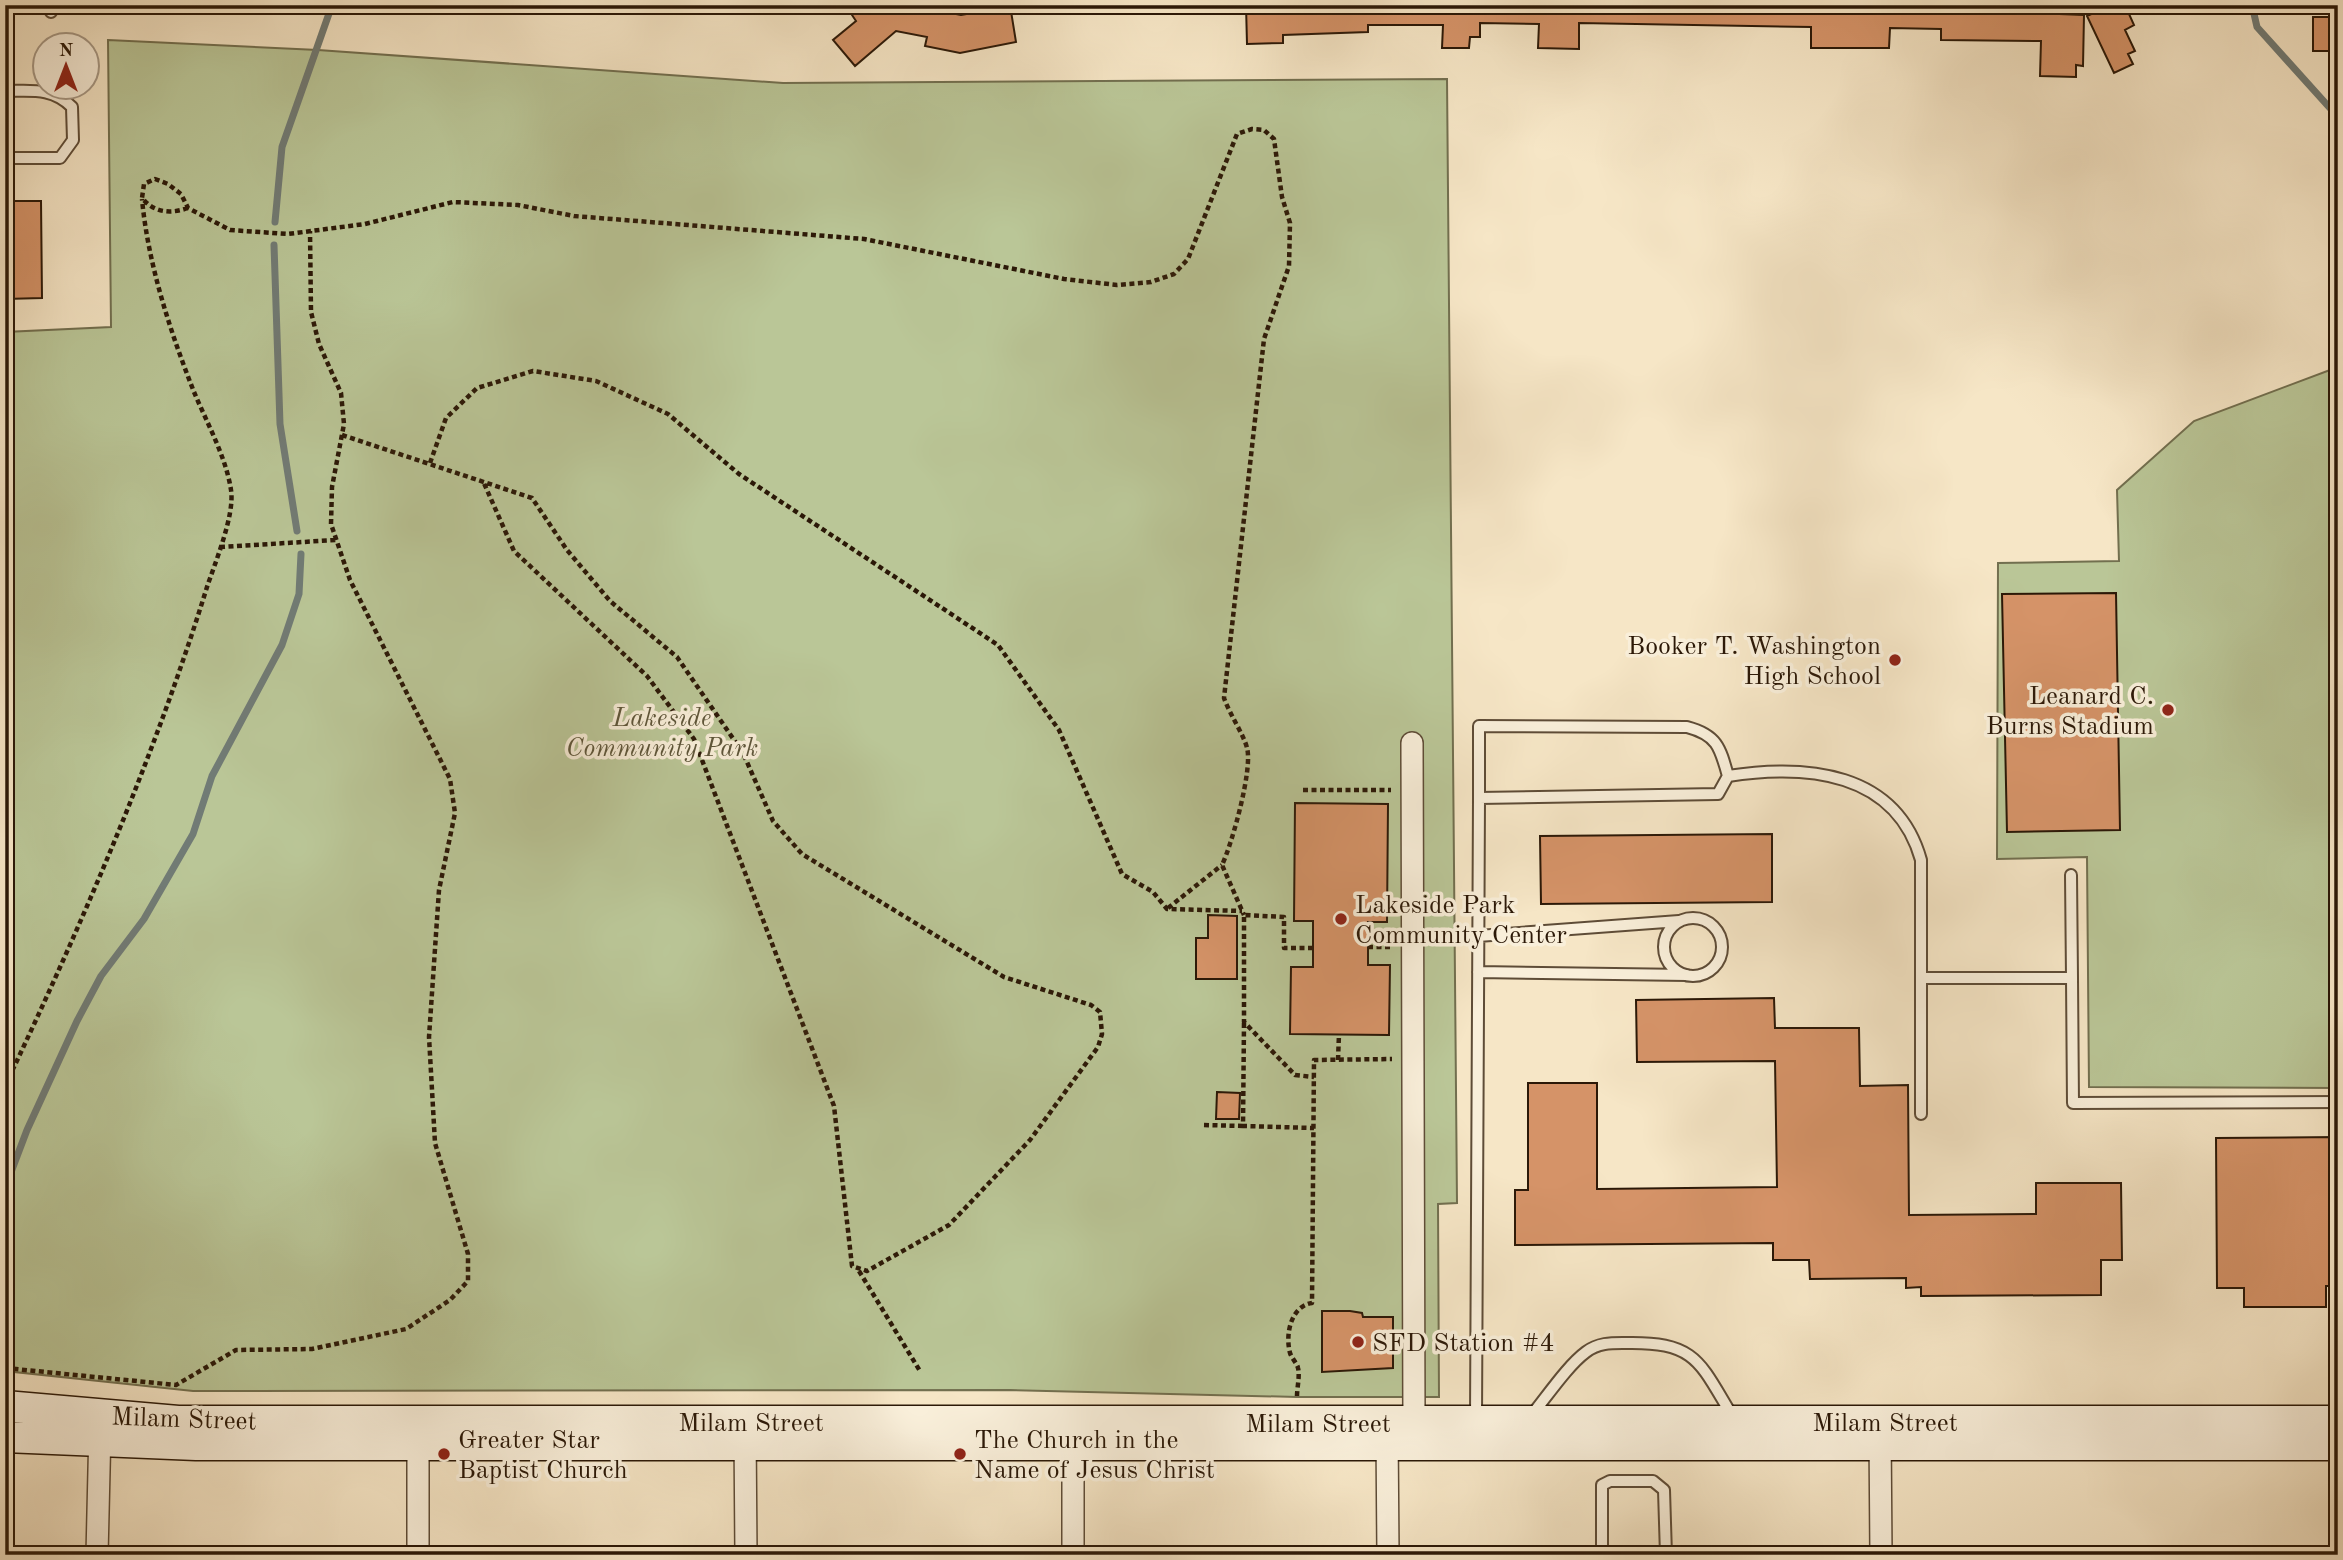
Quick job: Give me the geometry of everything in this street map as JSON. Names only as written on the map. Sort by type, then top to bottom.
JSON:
[{"type":"street","points":[[1388,1555],[1396,1431],[1412,743]]},
{"type":"street","name":"Milam Street","points":[[5,1406],[100,1429]]},
{"type":"street","name":"Milam Street","points":[[1396,1431],[1476,1422],[1737,1422],[1880,1434],[2338,1421]]},
{"type":"street","points":[[97,1555],[100,1429]]},
{"type":"street","name":"Milam Street","points":[[5,1437],[100,1429],[418,1434],[1073,1435],[1396,1431],[1880,1434],[2338,1445]]},
{"type":"street","points":[[418,1434],[418,1555]]},
{"type":"street","points":[[745,1434],[746,1555]]},
{"type":"street","points":[[1880,1434],[1881,1555]]},
{"type":"street","points":[[1073,1435],[1073,1555]]},
{"type":"lane","points":[[5,91],[50,91],[62,97],[72,107],[73,140],[60,158],[5,158]]},
{"type":"lane","points":[[1476,1422],[1479,726],[1687,727],[1705,732],[1721,749],[1728,776],[1718,794],[1479,798]]},
{"type":"lane","points":[[1728,776],[1760,771],[1839,778],[1883,797],[1915,838],[1921,860],[1921,1114]]},
{"type":"lane","points":[[2071,875],[2073,1103],[2338,1102]]},
{"type":"lane","points":[[1478,936],[1699,918],[1708,921],[1720,934],[1722,943],[1722,952],[1713,968],[1697,976],[1478,972]]},
{"type":"lane","points":[[1679,921],[1666,936],[1665,956],[1678,971],[1687,975]]},
{"type":"lane","points":[[1921,978],[2072,978]]},
{"type":"lane","points":[[1525,1422],[1586,1352],[1602,1343],[1640,1343],[1672,1345],[1691,1355],[1737,1422]]},
{"type":"lane","points":[[1602,1555],[1602,1485],[1610,1481],[1653,1481],[1664,1490],[1666,1555]]},
{"type":"path","points":[[142,198],[149,206],[162,211],[188,208],[230,230],[288,234],[365,224],[453,202],[518,205],[574,216],[864,239],[1064,279],[1117,285],[1151,282],[1174,274],[1188,259],[1237,134],[1252,129],[1265,130],[1274,139],[1282,197],[1290,223],[1289,266],[1264,339],[1224,698],[1231,720],[1247,746],[1248,761],[1231,846],[1222,865],[1167,909]]},
{"type":"path","points":[[5,1086],[49,994],[174,694],[220,547],[232,494],[226,470],[186,370],[146,238],[142,198],[144,184],[155,180],[168,184],[181,194],[188,208]]},
{"type":"path","points":[[5,1368],[176,1385],[236,1350],[312,1349],[406,1329],[450,1300],[468,1281],[468,1254],[435,1143],[429,1037],[439,890],[455,813],[450,779],[350,580],[331,524],[332,487],[342,435],[341,393],[319,344],[311,312],[310,231]]},
{"type":"path","points":[[430,463],[446,418],[477,388],[533,371],[596,381],[668,414],[739,474],[998,645],[1059,730],[1122,874],[1153,892],[1167,909],[1284,917],[1284,948],[1313,948]]},
{"type":"path","points":[[342,435],[532,498],[567,550],[610,601],[677,657],[743,753],[773,821],[802,854],[1004,977],[1091,1004],[1100,1012],[1101,1034],[1098,1047],[1030,1140],[949,1224],[867,1271],[858,1270]]},
{"type":"path","points":[[483,481],[514,551],[647,677],[694,738],[834,1106],[852,1266],[858,1270],[920,1370]]},
{"type":"path","points":[[220,547],[336,540]]},
{"type":"path","points":[[1303,790],[1391,790],[1396,793]]},
{"type":"path","points":[[1222,865],[1243,913],[1243,1126]]},
{"type":"path","points":[[1368,947],[1397,947]]},
{"type":"path","points":[[1244,1022],[1295,1075],[1314,1077]]},
{"type":"path","points":[[1338,1060],[1339,1034]]},
{"type":"path","points":[[1297,1397],[1298,1367],[1290,1355],[1289,1336],[1293,1316],[1303,1304],[1312,1303],[1314,1060],[1389,1060],[1397,1055]]},
{"type":"path","points":[[1204,1125],[1314,1128]]},
{"type":"green space","name":"Lakeside Community Park","points":[[108,40],[318,50],[783,83],[1447,79],[1457,1203],[1438,1204],[1439,1397],[1297,1397],[1010,1390],[193,1391],[5,1371],[5,332],[111,327]]},
{"type":"green space","name":"Leanard C. Burns Stadium","points":[[2338,367],[2338,1088],[2089,1087],[2087,857],[1997,859],[1998,563],[2119,561],[2117,490],[2194,421]]},
{"type":"building","points":[[864,5],[910,5],[961,15],[990,10],[990,5],[1010,5],[1016,42],[960,53],[925,46],[927,37],[896,31],[855,66],[833,40],[856,21],[852,15]]},
{"type":"building","points":[[1246,5],[2035,5],[2035,13],[2084,15],[2083,66],[2076,65],[2076,77],[2040,76],[2041,41],[1941,40],[1941,29],[1890,28],[1889,48],[1811,48],[1811,27],[1579,23],[1579,49],[1538,48],[1539,24],[1480,23],[1480,37],[1470,37],[1469,48],[1442,48],[1443,25],[1368,25],[1368,32],[1283,35],[1283,43],[1247,44]]},
{"type":"building","points":[[2111,5],[2125,5],[2134,25],[2125,30],[2135,51],[2128,54],[2133,64],[2114,73],[2087,16]]},
{"type":"building","points":[[2313,17],[2338,17],[2338,51],[2313,51]]},
{"type":"building","points":[[5,201],[41,201],[42,298],[5,299]]},
{"type":"building","points":[[2116,593],[2120,830],[2007,832],[2002,594]]},
{"type":"building","name":"Lakeside Park Community Center","points":[[1295,803],[1388,804],[1387,922],[1368,922],[1368,965],[1390,965],[1389,1035],[1290,1034],[1291,967],[1313,967],[1313,921],[1294,921]]},
{"type":"building","points":[[1772,834],[1772,902],[1541,904],[1540,836]]},
{"type":"building","points":[[1208,915],[1237,916],[1237,979],[1196,979],[1196,938],[1208,938]]},
{"type":"building","points":[[1774,998],[1775,1028],[1859,1028],[1860,1086],[1908,1085],[1909,1215],[2036,1214],[2036,1183],[2121,1183],[2122,1260],[2101,1260],[2101,1295],[1921,1296],[1921,1287],[1906,1288],[1906,1278],[1810,1279],[1809,1260],[1773,1260],[1773,1243],[1515,1245],[1515,1190],[1528,1190],[1528,1083],[1597,1083],[1597,1189],[1777,1187],[1775,1061],[1637,1062],[1636,1000]]},
{"type":"building","points":[[1217,1092],[1240,1093],[1239,1119],[1216,1119]]},
{"type":"building","points":[[2338,1137],[2338,1286],[2326,1286],[2326,1307],[2244,1307],[2244,1288],[2217,1288],[2216,1138]]},
{"type":"building","name":"SFD Station #4","points":[[1322,1311],[1350,1311],[1362,1313],[1363,1317],[1393,1317],[1393,1368],[1322,1372]]},
{"type":"waterway","points":[[275,222],[282,147],[332,5]]},
{"type":"waterway","points":[[2252,5],[2257,27],[2338,117]]},
{"type":"waterway","points":[[274,245],[280,424],[297,531]]},
{"type":"waterway","points":[[5,1188],[27,1130],[77,1021],[101,976],[144,919],[193,834],[212,776],[282,645],[299,594],[301,554]]},
{"type":"waterway","points":[[5,1552],[8,1555]]},
{"type":"place","name":"Booker T. Washington High School","points":[[1895,660]]},
{"type":"place","name":"Leanard C. Burns Stadium","points":[[2168,710]]},
{"type":"place","name":"Lakeside Park Community Center","points":[[1341,919]]},
{"type":"place","name":"SFD Station #4","points":[[1358,1342]]},
{"type":"place","name":"Greater Star Baptist Church","points":[[444,1454]]},
{"type":"place","name":"The Church in the Name of Jesus Christ","points":[[960,1454]]}]
